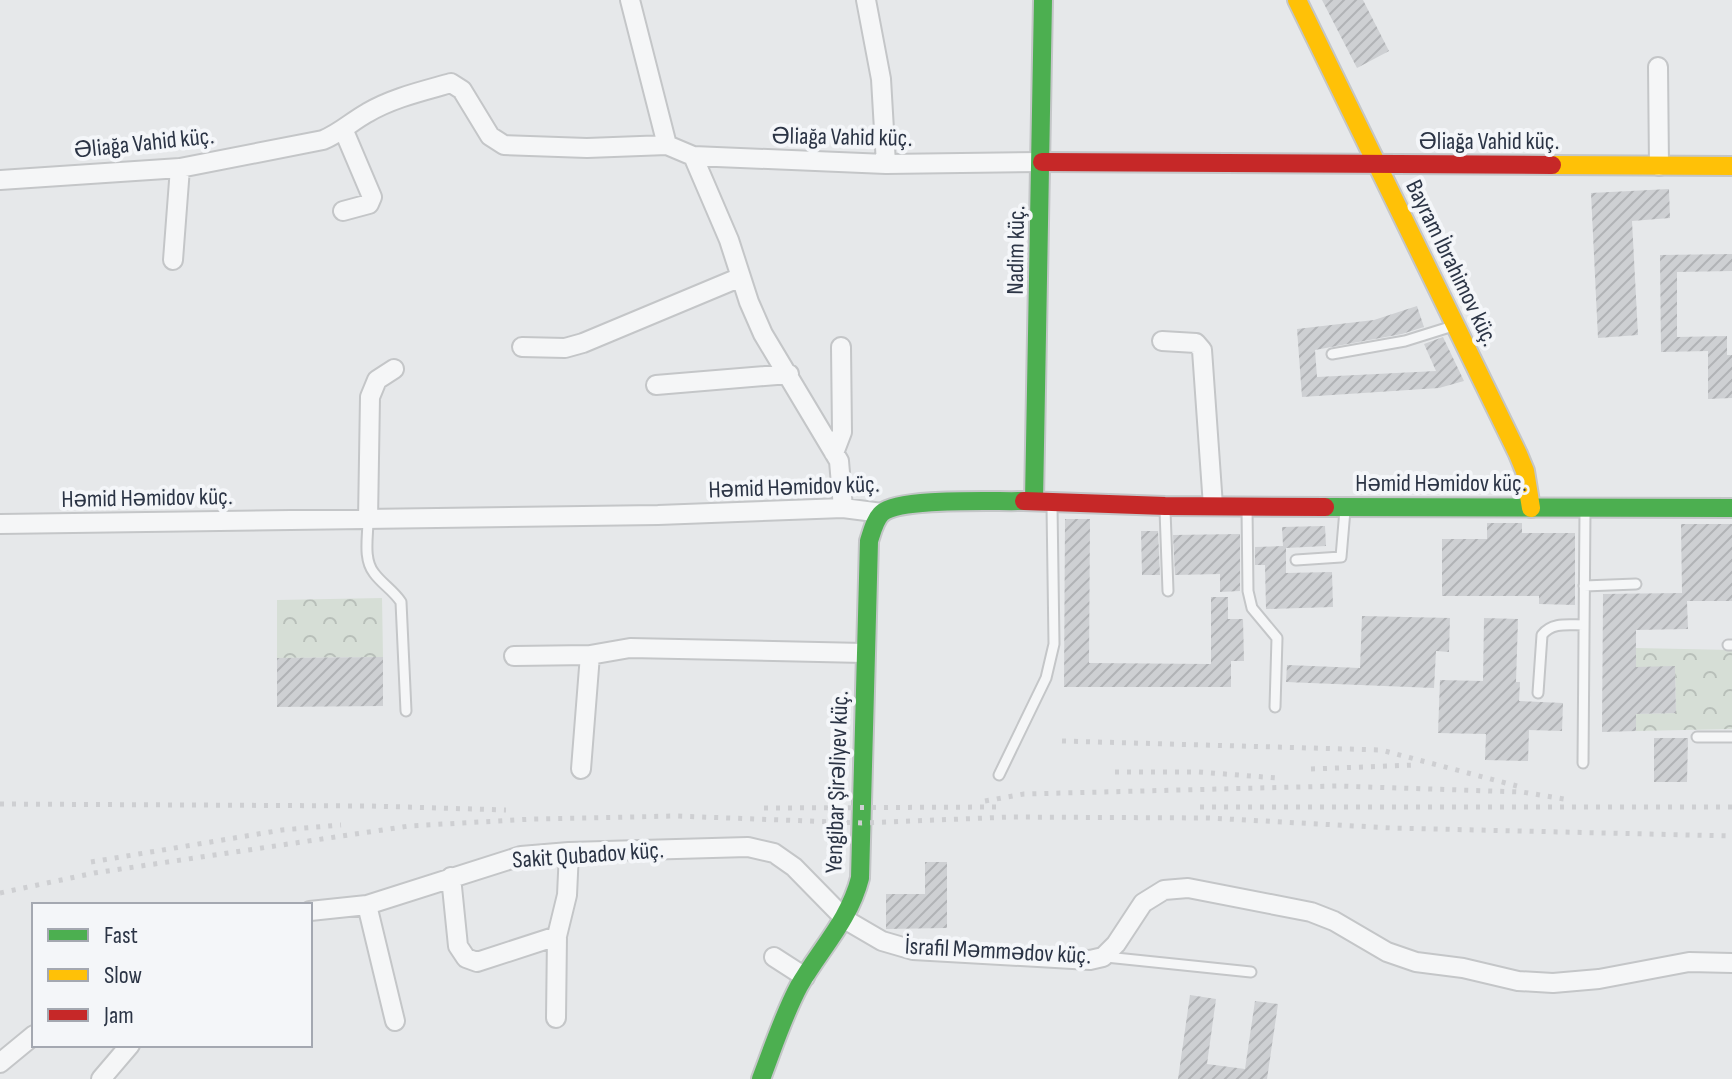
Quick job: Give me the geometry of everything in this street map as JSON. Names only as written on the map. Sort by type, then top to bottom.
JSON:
[{"type":"street","points":[[630,0],[667,145]]},
{"type":"street","points":[[866,0],[881,79],[886,164]]},
{"type":"street","name":"Nadim küç.","points":[[1043,0],[1043,502]]},
{"type":"street","name":"Bayram İbrahimov küç.","points":[[1297,0],[1521,462],[1531,508]]},
{"type":"street","points":[[1658,67],[1659,166]]},
{"type":"street","name":"Əliağa Vahid küç.","points":[[0,180],[180,168],[323,140],[344,131],[367,113],[404,97],[451,83],[462,90],[490,136],[504,145],[587,148],[667,145],[693,156],[886,164],[1732,166]]},
{"type":"street","points":[[343,211],[369,204],[372,197],[344,131]]},
{"type":"street","points":[[693,156],[729,240],[763,334],[834,453],[841,472],[843,508]]},
{"type":"street","points":[[173,260],[180,168]]},
{"type":"street","points":[[522,347],[565,348],[583,343],[741,277]]},
{"type":"street","points":[[1162,341],[1196,343],[1202,350],[1213,506]]},
{"type":"street","points":[[834,453],[842,432],[841,347]]},
{"type":"street","points":[[368,520],[370,397],[377,380],[394,369]]},
{"type":"street","points":[[656,385],[789,374]]},
{"type":"street","name":"Həmid Həmidov küç.","points":[[0,524],[658,515],[843,508],[882,513],[896,506],[918,503],[1732,508]]},
{"type":"street","name":"Yengibar Şirəliyev küç.","points":[[761,1079],[792,1002],[805,977],[846,920],[860,878],[869,541],[882,513]]},
{"type":"street","points":[[514,656],[590,655],[630,648],[864,653]]},
{"type":"street","points":[[581,769],[590,655]]},
{"type":"street","name":"Sakit Qubadov küç.","points":[[312,911],[367,905],[521,856],[748,847],[774,853],[794,867],[846,920]]},
{"type":"street","points":[[556,1018],[557,936],[567,895],[569,852]]},
{"type":"street","points":[[451,877],[458,946],[466,958],[477,962],[557,936]]},
{"type":"street","name":"İsrafil Məmmədov küç.","points":[[846,920],[882,941],[913,950],[1090,960],[1103,957],[1116,944],[1143,903],[1164,890],[1188,888],[1311,912],[1334,921],[1387,952],[1416,962],[1463,968],[1518,981],[1553,983],[1599,979],[1689,962],[1732,963]]},
{"type":"street","points":[[367,905],[395,1021]]},
{"type":"street","points":[[774,957],[805,977]]},
{"type":"street","points":[[0,1063],[32,1037]]},
{"type":"street","points":[[101,1079],[128,1047]]},
{"type":"lane","points":[[1332,354],[1405,341],[1456,325]]},
{"type":"lane","points":[[999,775],[1046,678],[1054,644],[1043,502]]},
{"type":"lane","points":[[1165,506],[1168,591]]},
{"type":"lane","points":[[1247,506],[1248,591],[1252,608],[1277,638],[1275,707]]},
{"type":"lane","points":[[1296,560],[1341,557],[1345,507]]},
{"type":"lane","points":[[1583,763],[1585,507]]},
{"type":"lane","points":[[368,520],[367,560],[374,573],[392,588],[401,602],[406,711]]},
{"type":"lane","points":[[1584,586],[1636,584]]},
{"type":"lane","points":[[1538,693],[1542,635],[1554,626],[1583,625]]},
{"type":"lane","points":[[1697,737],[1732,737]]},
{"type":"lane","points":[[1103,957],[1251,972]]},
{"type":"green space","points":[[382,598],[383,657],[277,658],[277,600]]},
{"type":"green space","points":[[1636,648],[1732,650],[1732,729],[1636,731],[1636,714],[1676,713],[1675,667],[1636,667]]},
{"type":"building","points":[[1322,0],[1363,0],[1389,51],[1357,68]]},
{"type":"building","points":[[1669,189],[1670,218],[1632,221],[1638,335],[1598,338],[1591,193]]},
{"type":"building","points":[[1732,254],[1732,271],[1677,272],[1677,337],[1727,336],[1727,355],[1732,355],[1732,398],[1708,399],[1708,351],[1661,352],[1660,255]]},
{"type":"building","points":[[1417,306],[1424,327],[1315,350],[1317,377],[1436,371],[1424,344],[1443,337],[1464,381],[1439,388],[1302,397],[1297,329],[1374,320]]},
{"type":"building","points":[[1065,519],[1090,519],[1089,663],[1211,664],[1211,597],[1228,597],[1228,619],[1243,619],[1244,661],[1231,661],[1231,687],[1064,687]]},
{"type":"building","points":[[1487,523],[1522,523],[1522,533],[1575,533],[1575,605],[1539,604],[1539,596],[1442,596],[1442,539],[1487,539]]},
{"type":"building","points":[[1681,524],[1732,524],[1732,601],[1687,601],[1688,629],[1636,630],[1636,667],[1675,666],[1676,713],[1636,714],[1636,731],[1602,732],[1603,594],[1682,593]]},
{"type":"building","points":[[1325,526],[1326,546],[1286,548],[1286,573],[1332,572],[1333,607],[1266,609],[1265,565],[1255,565],[1255,547],[1283,546],[1282,527]]},
{"type":"building","points":[[1141,531],[1158,531],[1160,575],[1142,575]]},
{"type":"building","points":[[1240,534],[1240,591],[1220,592],[1220,574],[1175,575],[1173,535]]},
{"type":"building","points":[[1362,616],[1450,618],[1449,652],[1436,651],[1434,688],[1286,682],[1287,665],[1360,668]]},
{"type":"building","points":[[1484,618],[1518,619],[1516,682],[1520,682],[1519,701],[1563,703],[1562,731],[1529,730],[1528,761],[1485,760],[1486,734],[1438,733],[1440,680],[1483,681]]},
{"type":"building","points":[[383,657],[383,706],[277,707],[277,658]]},
{"type":"building","points":[[1654,738],[1688,738],[1687,782],[1654,782]]},
{"type":"building","points":[[925,862],[947,862],[947,928],[886,929],[886,894],[925,894]]},
{"type":"building","points":[[1190,995],[1216,999],[1207,1064],[1245,1069],[1255,1001],[1278,1004],[1267,1079],[1178,1079]]},
{"type":"railway","points":[[1062,741],[1381,750],[1517,786]]},
{"type":"railway","points":[[1311,769],[1415,765]]},
{"type":"railway","points":[[1115,772],[1199,772],[1277,778]]},
{"type":"railway","points":[[985,801],[1024,794],[1337,786],[1522,792],[1564,799]]},
{"type":"railway","points":[[0,804],[506,810]]},
{"type":"railway","points":[[764,808],[1000,807]]},
{"type":"railway","points":[[1200,807],[1732,807]]},
{"type":"railway","points":[[0,893],[94,873],[409,826],[533,819],[676,816],[862,823],[1011,817],[1209,818],[1392,828],[1732,836]]},
{"type":"railway","points":[[91,862],[282,830],[341,825]]},
{"type":"traffic: fast","points":[[1034,501],[1043,0]]},
{"type":"traffic: fast","points":[[761,1079],[793,997],[849,908],[860,878],[869,541],[876,522],[882,513],[908,505],[950,501],[1024,501]]},
{"type":"traffic: fast","points":[[1325,507],[1732,508]]},
{"type":"traffic: slow","points":[[1297,0],[1518,454],[1525,471],[1531,508]]},
{"type":"traffic: slow","points":[[1552,165],[1732,166]]},
{"type":"traffic: jam","points":[[1042,162],[1552,165]]},
{"type":"traffic: jam","points":[[1024,501],[1325,507]]}]
